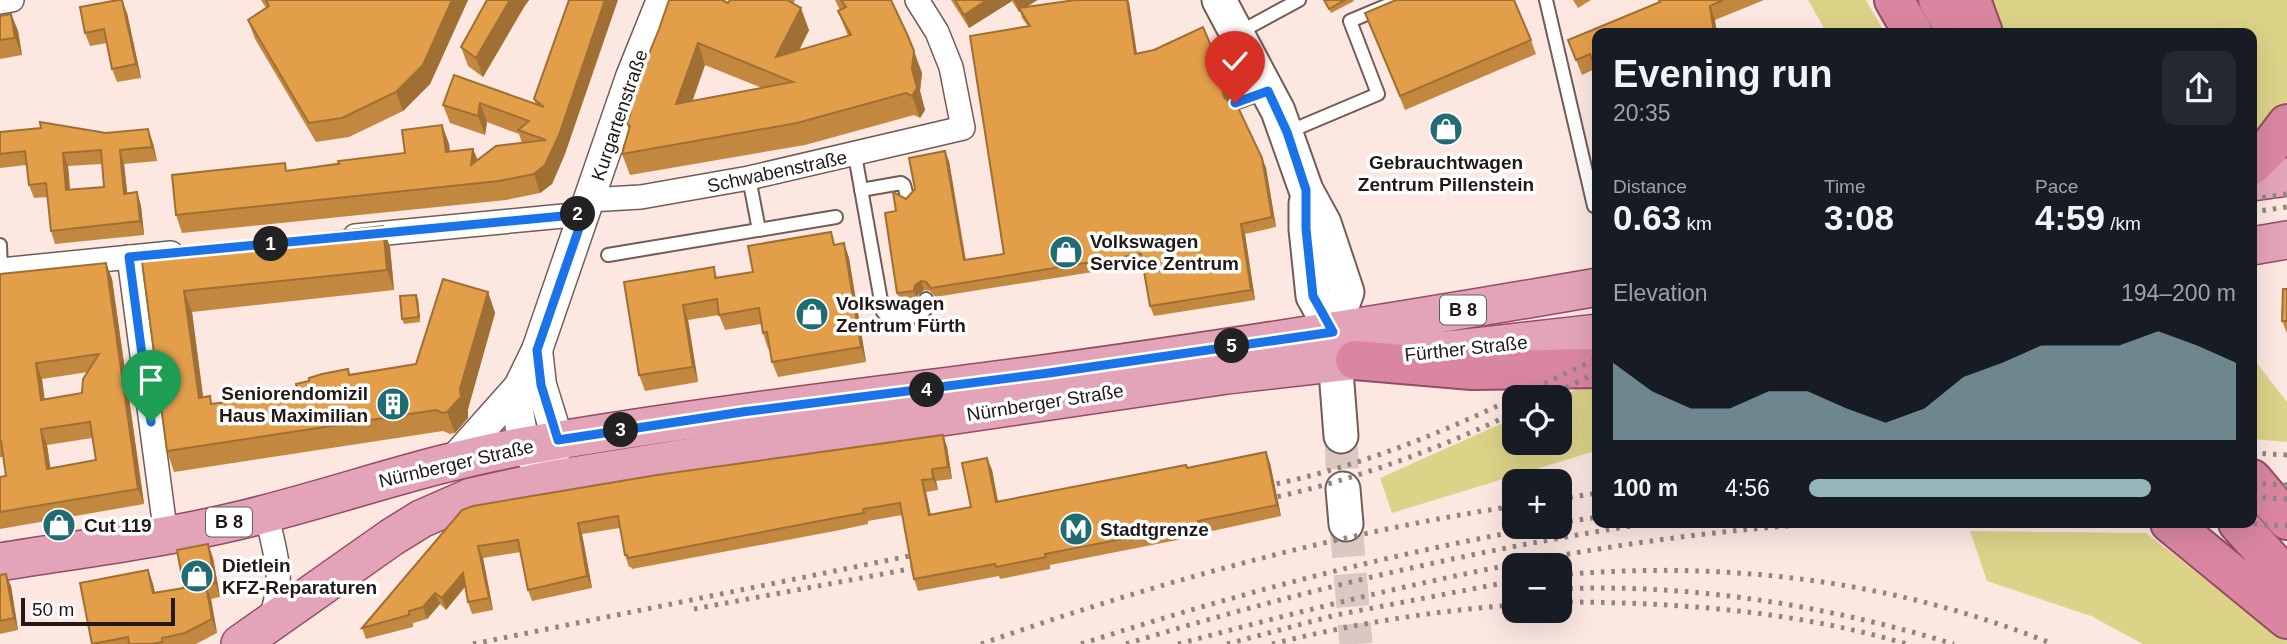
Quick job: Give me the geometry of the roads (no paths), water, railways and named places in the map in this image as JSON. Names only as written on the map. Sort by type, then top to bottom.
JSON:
[{"type":"highway","points":[[1894,0],[1910,28]]},
{"type":"highway","points":[[1938,0],[1954,28]]},
{"type":"highway","points":[[1971,0],[1981,28]]},
{"type":"highway","points":[[2257,159],[2273,144],[2287,124]]},
{"type":"highway","points":[[1341,351],[1472,370],[1592,368]]},
{"type":"highway","points":[[2257,485],[2287,520]]},
{"type":"highway","points":[[2176,528],[2287,619]]},
{"type":"highway","points":[[2242,528],[2287,578]]},
{"type":"main road","points":[[1219,0],[1287,132],[1306,190],[1324,223],[1347,292],[1341,351],[1341,436]]},
{"type":"main road","points":[[2257,181],[2287,177]]},
{"type":"main road","points":[[2257,245],[2287,240]]},
{"type":"main road","name":"Fürther Straße","points":[[1341,351],[1592,288]]},
{"type":"main road","name":"Fürther Straße","points":[[1341,351],[1592,333]]},
{"type":"main road","name":"Nürnberger Straße","points":[[0,562],[166,536],[266,513],[454,460],[541,443],[742,412],[1049,373],[1341,351]]},
{"type":"main road","name":"Nürnberger Straße","points":[[548,480],[914,421],[1227,375],[1341,351]]},
{"type":"main road","name":"B 8","points":[[254,635],[360,558],[421,519],[471,497],[548,480]]},
{"type":"main road","points":[[1343,489],[1346,524]]},
{"type":"street","points":[[0,2],[12,0]]},
{"type":"street","name":"Kurgartenstraße","points":[[541,443],[518,411],[519,387],[537,350],[631,77],[662,0]]},
{"type":"street","name":"Schwabenstraße","points":[[334,238],[587,207],[749,178],[963,128],[951,67],[937,32],[917,0]]},
{"type":"street","points":[[1,270],[197,251]]},
{"type":"street","points":[[129,257],[166,536]]},
{"type":"street","name":"Kurgartenstraße","points":[[537,350],[541,385],[541,443],[548,480]]},
{"type":"street","points":[[454,460],[519,387]]},
{"type":"street","points":[[254,635],[276,604],[280,585],[266,513]]},
{"type":"lane","points":[[1237,33],[1299,0]]},
{"type":"lane","points":[[1287,132],[1378,94],[1350,22],[1400,0]]},
{"type":"lane","points":[[1546,0],[1564,48],[1592,195]]},
{"type":"lane","points":[[1235,103],[1268,91]]},
{"type":"lane","points":[[855,155],[883,312],[888,318],[896,319],[919,315],[927,307],[926,299]]},
{"type":"lane","points":[[749,178],[759,230]]},
{"type":"lane","points":[[861,190],[901,183],[908,200]]},
{"type":"lane","points":[[608,255],[836,217]]},
{"type":"lane","points":[[0,245],[1,270]]},
{"type":"tunnel","points":[[1341,436],[1343,489]]},
{"type":"tunnel","points":[[1346,524],[1356,644]]},
{"type":"railway","points":[[2257,198],[2287,194]]},
{"type":"railway","points":[[2257,211],[2287,207]]},
{"type":"railway","points":[[1541,385],[1592,361]]},
{"type":"railway","points":[[1571,385],[1592,375]]},
{"type":"railway","points":[[1256,488],[1290,481],[1388,452],[1502,404]]},
{"type":"railway","points":[[1257,501],[1356,476],[1451,441],[1502,418]]},
{"type":"railway","points":[[2257,453],[2287,455]]},
{"type":"railway","points":[[2257,483],[2287,485]]},
{"type":"railway","points":[[1572,497],[1592,494]]},
{"type":"railway","points":[[2257,497],[2287,499]]},
{"type":"railway","points":[[981,644],[1112,601],[1244,563],[1379,531],[1502,508]]},
{"type":"railway","points":[[1572,521],[1592,518]]},
{"type":"railway","points":[[2257,524],[2287,526]]},
{"type":"railway","points":[[1126,644],[1255,607],[1386,574],[1621,528]]},
{"type":"railway","points":[[1178,644],[1340,602],[1503,566],[1667,539],[1764,528]]},
{"type":"railway","points":[[1081,644],[1194,609],[1366,563],[1502,534]]},
{"type":"railway","points":[[473,644],[929,552]]},
{"type":"railway","points":[[694,609],[931,565]]},
{"type":"railway","points":[[1572,574],[1685,571],[1810,580],[1933,605],[1994,622],[2053,644]]},
{"type":"railway","points":[[1227,644],[1336,615],[1502,583]]},
{"type":"railway","points":[[1572,589],[1659,590],[1759,600],[1858,619],[1954,644]]},
{"type":"railway","points":[[1572,602],[1647,604],[1779,616],[1907,644]]},
{"type":"railway","points":[[1272,644],[1392,619],[1502,606]]},
{"type":"place","name":"Gebrauchtwagen Zentrum Pillenstein","points":[[1446,129]]},
{"type":"place","name":"Volkswagen Service Zentrum","points":[[1066,252]]},
{"type":"place","name":"Volkswagen Zentrum Fürth","points":[[812,314]]},
{"type":"place","name":"Seniorendomizil Haus Maximilian","points":[[393,404]]},
{"type":"place","name":"Cut 119","points":[[59,525]]},
{"type":"place","name":"Stadtgrenze","points":[[1076,529]]},
{"type":"place","name":"Dietlein KFZ-Reparaturen","points":[[197,576]]}]
